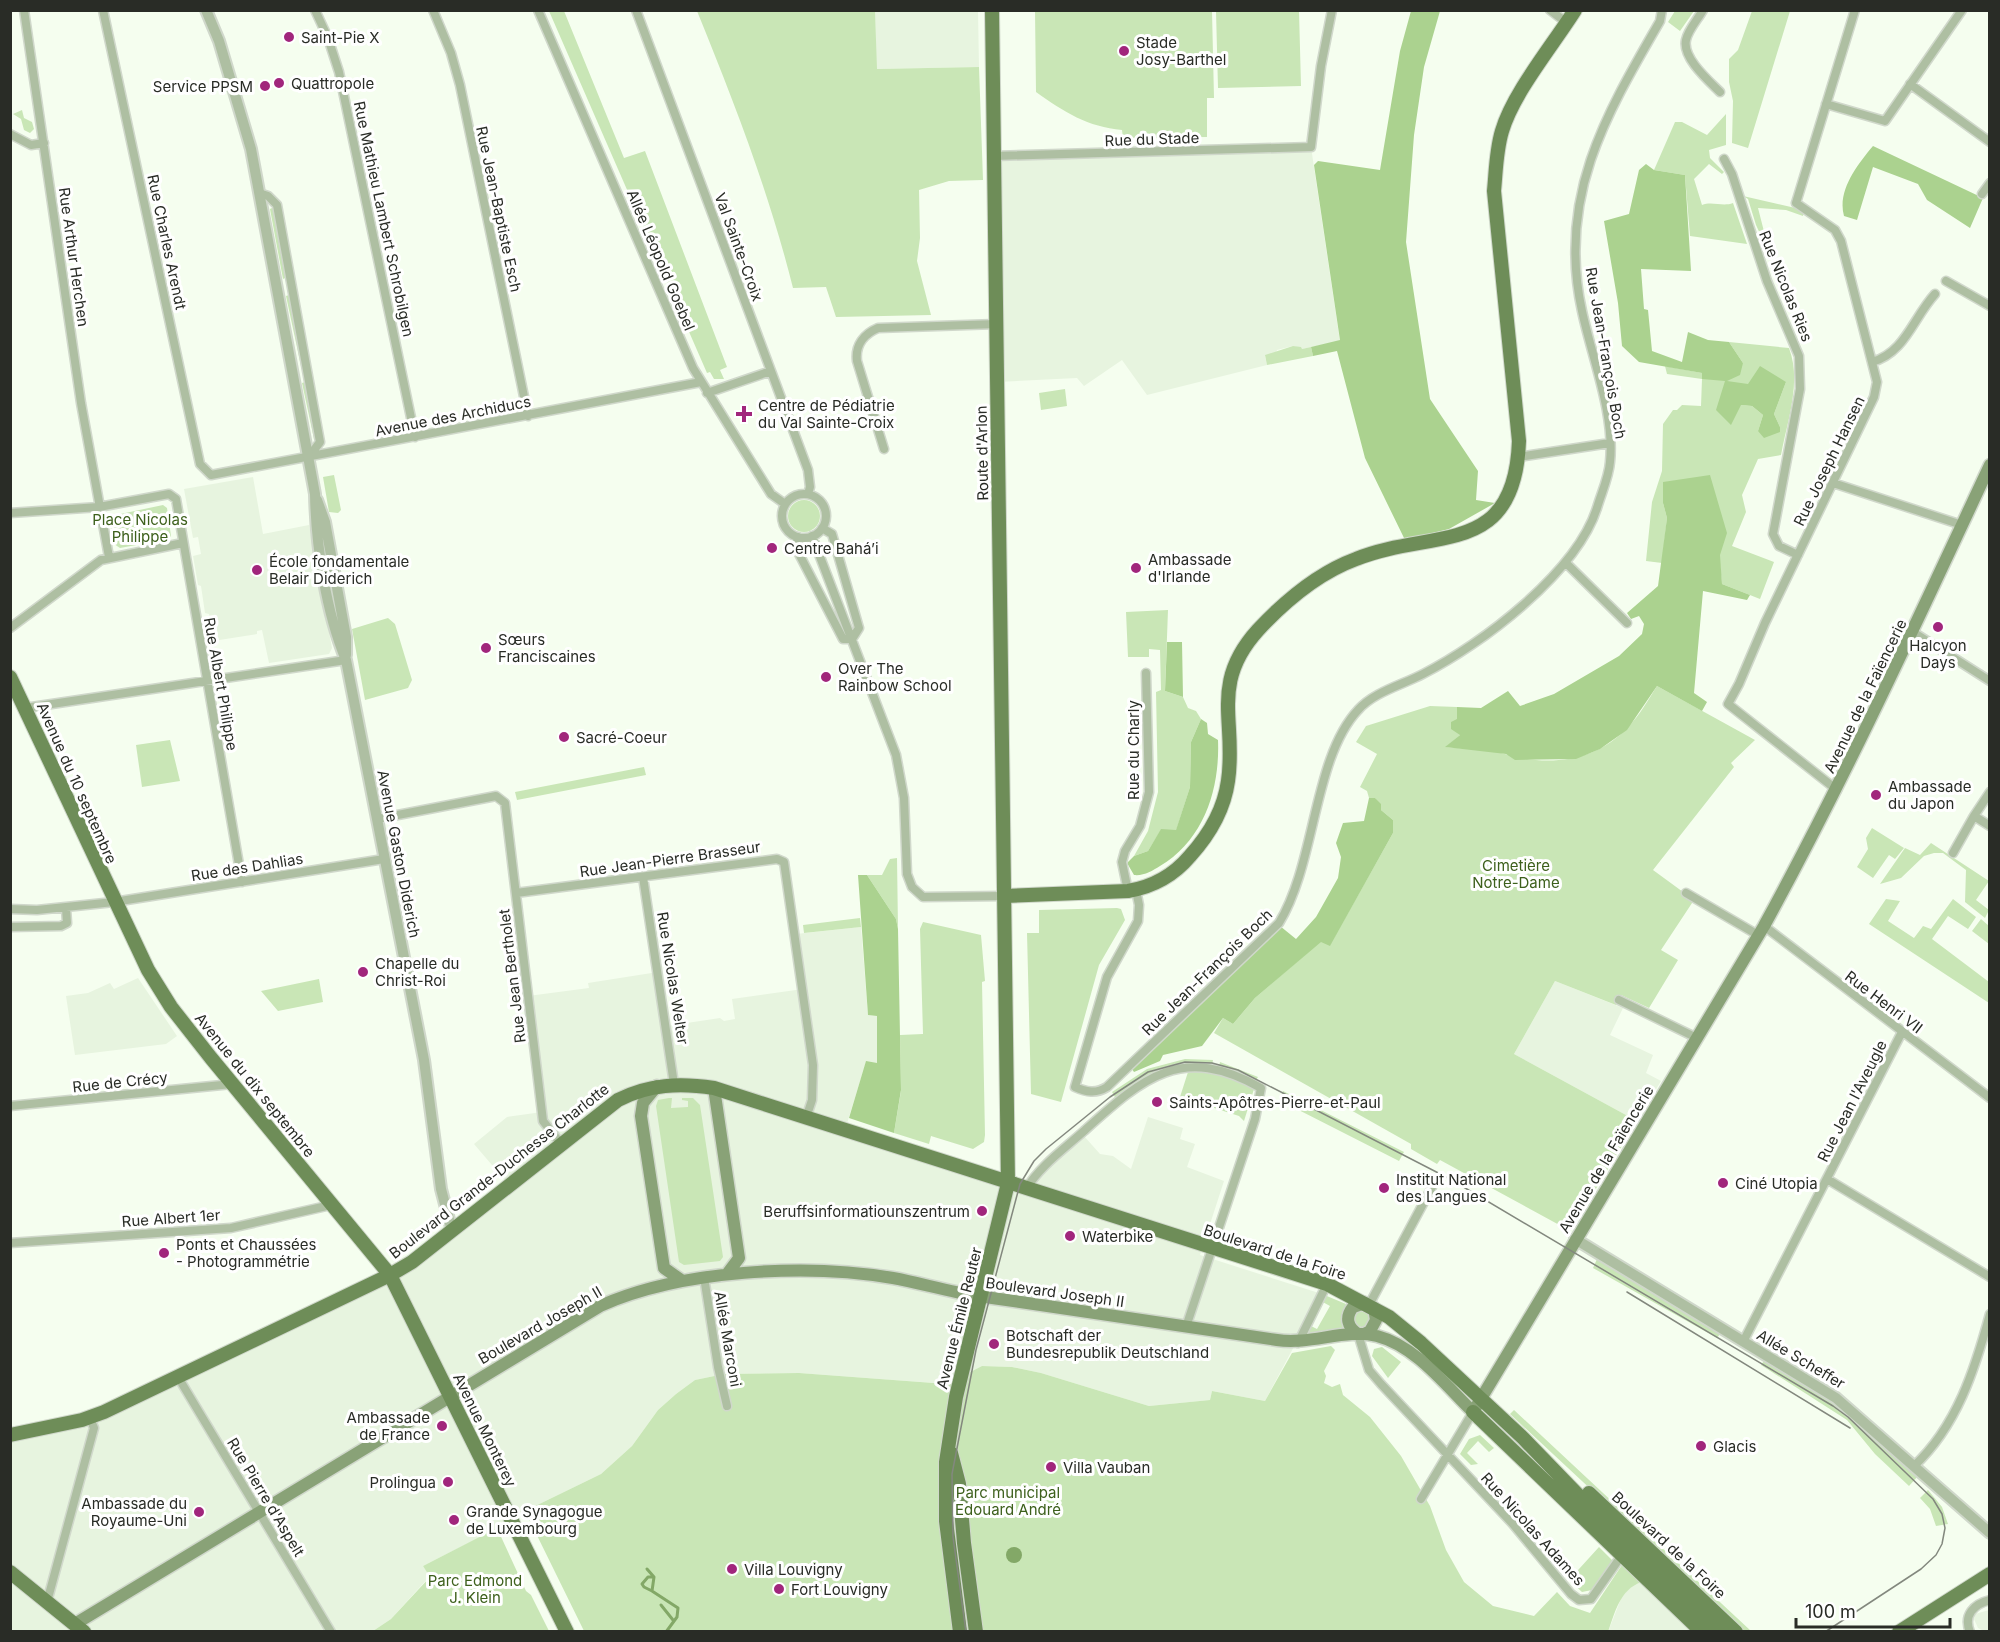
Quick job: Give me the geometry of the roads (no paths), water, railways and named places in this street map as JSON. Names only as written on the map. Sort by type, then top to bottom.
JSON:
[{"type":"main road","name":"Route d'Arlon","points":[[992,10],[1008,1182]]},
{"type":"main road","points":[[1004,896],[1132,891],[1172,873],[1185,862],[1210,831],[1225,795],[1230,761],[1226,703],[1232,674],[1243,652],[1276,611],[1314,581],[1338,566],[1374,553],[1449,539],[1479,527],[1499,509],[1510,490],[1518,457],[1519,441],[1494,191],[1497,155],[1503,129],[1519,96],[1575,10]]},
{"type":"main road","name":"Avenue de la Faïencerie","points":[[1473,1412],[1761,931],[1837,790],[1913,632],[1989,465]]},
{"type":"main road","name":"Avenue du 10 septembre","points":[[10,677],[114,902]]},
{"type":"main road","name":"Avenue du dix septembre","points":[[114,902],[148,970],[171,1006],[232,1084],[390,1275]]},
{"type":"main road","name":"Boulevard Grande-Duchesse Charlotte","points":[[10,1435],[90,1418],[390,1275],[412,1262],[618,1100],[657,1086],[674,1084],[714,1088],[1026,1189]]},
{"type":"main road","points":[[657,1086],[644,1103],[641,1116],[664,1268],[681,1280]]},
{"type":"main road","points":[[714,1088],[739,1258],[727,1274]]},
{"type":"main road","name":"Avenue Émile Reuter","points":[[960,1632],[946,1521],[945,1480],[949,1439],[1008,1182]]},
{"type":"main road","name":"Boulevard de la Foire","points":[[1026,1189],[1327,1284],[1369,1305],[1405,1329],[1523,1438],[1573,1478],[1736,1632]]},
{"type":"main road","name":"Boulevard Joseph II","points":[[80,1628],[259,1511],[600,1306],[648,1288],[681,1280],[727,1274],[832,1273],[891,1278],[981,1296],[1298,1343],[1361,1334],[1393,1341],[1406,1349],[1473,1412]]},
{"type":"main road","name":"Avenue Monterey","points":[[390,1275],[567,1632]]},
{"type":"main road","points":[[1369,1305],[1376,1320],[1370,1331],[1361,1334],[1348,1325],[1347,1318],[1353,1307],[1369,1305]]},
{"type":"main road","name":"Boulevard de la Foire","points":[[1473,1412],[1702,1632]]},
{"type":"main road","name":"Boulevard de la Foire","points":[[1523,1438],[1611,1529],[1720,1632]]},
{"type":"main road","name":"Avenue Émile Reuter","points":[[949,1439],[960,1484],[964,1543],[976,1632]]},
{"type":"main road","name":"Boulevard de la Foire","points":[[1509,1446],[1611,1529]]},
{"type":"main road","points":[[10,1572],[80,1628]]},
{"type":"main road","points":[[1899,1632],[1989,1574]]},
{"type":"street","name":"Rue Arthur Herchen","points":[[24,10],[99,507]]},
{"type":"street","name":"Rue Charles Arendt","points":[[103,10],[200,464],[211,475]]},
{"type":"street","name":"Avenue Gaston Diderich","points":[[206,10],[239,105],[260,193],[315,494],[315,525],[333,621],[346,660],[424,1060],[441,1189],[452,1231]]},
{"type":"street","name":"Rue Mathieu Lambert Schrobilgen","points":[[315,10],[328,38],[339,72],[415,437]]},
{"type":"street","name":"Rue Jean-Baptiste Esch","points":[[433,10],[451,53],[460,85],[528,416]]},
{"type":"street","name":"Allée Léopold Goebel","points":[[538,10],[701,382],[771,494],[785,504]]},
{"type":"street","name":"Val Sainte-Croix","points":[[636,10],[810,477],[808,494]]},
{"type":"street","name":"Rue du Stade","points":[[994,156],[1311,147],[1321,66],[1332,10]]},
{"type":"street","points":[[1550,10],[1567,23]]},
{"type":"street","name":"Rue Jean-François Boch","points":[[1075,1087],[1093,1092],[1107,1087],[1279,923],[1295,891],[1333,754],[1358,709],[1372,698],[1460,654],[1550,581],[1584,537],[1596,513],[1610,464],[1610,443],[1601,381],[1582,313],[1576,272],[1578,198],[1584,176],[1614,103],[1660,21],[1662,10]]},
{"type":"street","points":[[1703,10],[1688,36],[1686,47],[1703,75],[1720,92]]},
{"type":"street","points":[[1855,10],[1826,104],[1885,121],[1962,10]]},
{"type":"street","points":[[1910,84],[1989,141]]},
{"type":"street","name":"Rue Joseph Hansen","points":[[1826,104],[1796,204],[1835,230],[1841,241],[1877,382],[1874,397],[1728,704],[1837,790]]},
{"type":"street","points":[[10,134],[31,145],[44,143]]},
{"type":"street","name":"Rue Nicolas Ries","points":[[1724,159],[1732,174],[1767,281],[1799,356],[1800,389],[1773,534],[1779,546],[1798,555]]},
{"type":"street","points":[[1982,194],[1989,183]]},
{"type":"street","name":"Avenue Gaston Diderich","points":[[260,193],[268,196],[277,205],[308,371],[320,442],[308,458]]},
{"type":"street","points":[[1946,281],[1989,306]]},
{"type":"street","points":[[277,288],[291,285]]},
{"type":"street","points":[[1872,362],[1886,358],[1897,350],[1935,294]]},
{"type":"street","points":[[884,449],[857,361],[856,354],[863,337],[878,328],[997,324]]},
{"type":"street","points":[[707,393],[771,370]]},
{"type":"street","points":[[293,374],[308,371]]},
{"type":"street","name":"Avenue des Archiducs","points":[[211,475],[701,382]]},
{"type":"street","points":[[1518,457],[1610,443]]},
{"type":"street","points":[[1833,483],[1962,525]]},
{"type":"street","name":"Rue Albert Philippe","points":[[99,507],[169,494],[176,499],[242,882]]},
{"type":"street","points":[[808,494],[822,504],[825,520],[822,528],[812,536],[798,537],[785,527],[782,520],[785,504],[795,495],[808,494]]},
{"type":"street","points":[[10,513],[99,507],[108,557]]},
{"type":"street","points":[[822,528],[832,534],[859,628],[852,639]]},
{"type":"street","points":[[812,536],[896,755],[904,798],[907,874],[912,887],[923,897],[1004,896]]},
{"type":"street","points":[[798,537],[796,548],[843,639],[852,639]]},
{"type":"street","points":[[10,628],[108,557],[183,543]]},
{"type":"street","points":[[1566,563],[1627,623]]},
{"type":"street","points":[[1913,632],[1989,681]]},
{"type":"street","points":[[25,708],[346,660]]},
{"type":"street","name":"Rue du Charly","points":[[1075,1087],[1107,977],[1137,921],[1139,905],[1122,862],[1125,851],[1140,826],[1149,792],[1146,673]]},
{"type":"street","points":[[1953,853],[1989,792]]},
{"type":"street","name":"Rue Jean Bertholet","points":[[376,819],[496,796],[506,803],[543,1121],[561,1144]]},
{"type":"street","points":[[1974,816],[1989,826]]},
{"type":"street","name":"Rue des Dahlias","points":[[10,909],[66,908],[114,902],[384,859]]},
{"type":"street","name":"Rue Jean-Pierre Brasseur","points":[[516,893],[777,859],[784,862],[787,870],[813,1065],[813,1093],[806,1118]]},
{"type":"street","name":"Rue Nicolas Welter","points":[[643,877],[674,1084]]},
{"type":"street","points":[[1686,893],[1761,931]]},
{"type":"street","points":[[10,927],[62,926],[67,923],[66,908]]},
{"type":"street","name":"Rue Henri VII","points":[[1761,931],[1902,1032],[1989,1098]]},
{"type":"street","points":[[1619,1000],[1697,1038]]},
{"type":"street","name":"Rue Jean l'Aveugle","points":[[1743,1342],[1902,1032]]},
{"type":"street","points":[[1026,1189],[1043,1167],[1140,1084],[1158,1074],[1177,1069],[1209,1068],[1229,1072],[1261,1088],[1255,1119],[1186,1327]]},
{"type":"street","name":"Rue de Crécy","points":[[10,1106],[232,1084]]},
{"type":"street","points":[[1827,1179],[1989,1277]]},
{"type":"street","points":[[1369,1305],[1432,1187]]},
{"type":"street","name":"Rue Albert 1er","points":[[10,1243],[231,1228],[332,1205]]},
{"type":"street","name":"Allée Scheffer","points":[[1575,1239],[1836,1398],[1989,1533]]},
{"type":"street","name":"Allée Marconi","points":[[704,1277],[718,1367],[727,1406]]},
{"type":"street","points":[[1298,1343],[1327,1284]]},
{"type":"street","points":[[1914,1466],[1942,1437],[1977,1360],[1989,1314]]},
{"type":"street","name":"Rue Nicolas Adames","points":[[1361,1334],[1370,1370],[1579,1600],[1591,1599],[1595,1595],[1622,1555]]},
{"type":"street","name":"Rue Pierre d'Aspelt","points":[[178,1377],[330,1632]]},
{"type":"street","points":[[1421,1499],[1473,1412]]},
{"type":"street","points":[[47,1602],[94,1427],[90,1418]]},
{"type":"street","points":[[1970,1632],[1967,1626],[1969,1613],[1978,1604],[1989,1600]]},
{"type":"waterway","points":[[647,1569],[654,1577],[652,1591],[678,1608],[677,1617],[666,1632]]},
{"type":"waterway","points":[[652,1591],[642,1584],[648,1577],[654,1577]]},
{"type":"waterway","points":[[661,1605],[673,1620]]},
{"type":"tram line","points":[[966,1632],[953,1537],[952,1474],[976,1350],[1020,1184],[1034,1161],[1046,1149],[1110,1097],[1148,1072],[1185,1062],[1212,1063],[1238,1070],[1450,1179],[1848,1417],[1933,1499],[1942,1514],[1945,1528],[1942,1544],[1936,1555],[1921,1569],[1825,1632]]},
{"type":"tram line","points":[[1627,1292],[1850,1428]]},
{"type":"place","name":"Saint-Pie X","points":[[289,37]]},
{"type":"place","name":"Stade Josy-Barthel","points":[[1124,51]]},
{"type":"place","name":"Quattropole","points":[[279,83]]},
{"type":"place","name":"Service PPSM","points":[[265,86]]},
{"type":"place","name":"Centre de Pédiatrie du Val Sainte-Croix","points":[[744,414]]},
{"type":"place","name":"Centre Bahá’i","points":[[772,548]]},
{"type":"place","name":"Ambassade d'Irlande","points":[[1136,568]]},
{"type":"place","name":"École fondamentale Belair Diderich","points":[[257,570]]},
{"type":"place","name":"Halcyon Days","points":[[1938,627]]},
{"type":"place","name":"Sœurs Franciscaines","points":[[486,648]]},
{"type":"place","name":"Over The Rainbow School","points":[[826,677]]},
{"type":"place","name":"Sacré-Coeur","points":[[564,737]]},
{"type":"place","name":"Ambassade du Japon","points":[[1876,795]]},
{"type":"place","name":"Chapelle du Christ-Roi","points":[[363,972]]},
{"type":"place","name":"Saints-Apôtres-Pierre-et-Paul","points":[[1157,1102]]},
{"type":"place","name":"Ciné Utopia","points":[[1723,1183]]},
{"type":"place","name":"Institut National des Langues","points":[[1384,1188]]},
{"type":"place","name":"Beruffsinformatiounszentrum","points":[[982,1211]]},
{"type":"place","name":"Waterbike","points":[[1070,1236]]},
{"type":"place","name":"Ponts et Chaussées - Photogrammétrie","points":[[164,1253]]},
{"type":"place","name":"Botschaft der Bundesrepublik Deutschland","points":[[994,1344]]},
{"type":"place","name":"Ambassade de France","points":[[442,1426]]},
{"type":"place","name":"Glacis","points":[[1701,1446]]},
{"type":"place","name":"Villa Vauban","points":[[1051,1467]]},
{"type":"place","name":"Prolingua","points":[[448,1482]]},
{"type":"place","name":"Ambassade du Royaume-Uni","points":[[199,1512]]},
{"type":"place","name":"Grande Synagogue de Luxembourg","points":[[454,1520]]},
{"type":"place","name":"Villa Louvigny","points":[[732,1569]]},
{"type":"place","name":"Fort Louvigny","points":[[779,1589]]},
{"type":"park label","name":"Place Nicolas Philippe","points":[[140,528]]},
{"type":"park label","name":"Cimetière Notre-Dame","points":[[1516,874]]},
{"type":"park label","name":"Parc municipal Edouard André","points":[[1008,1500]]},
{"type":"park label","name":"Parc Edmond J. Klein","points":[[475,1588]]}]
